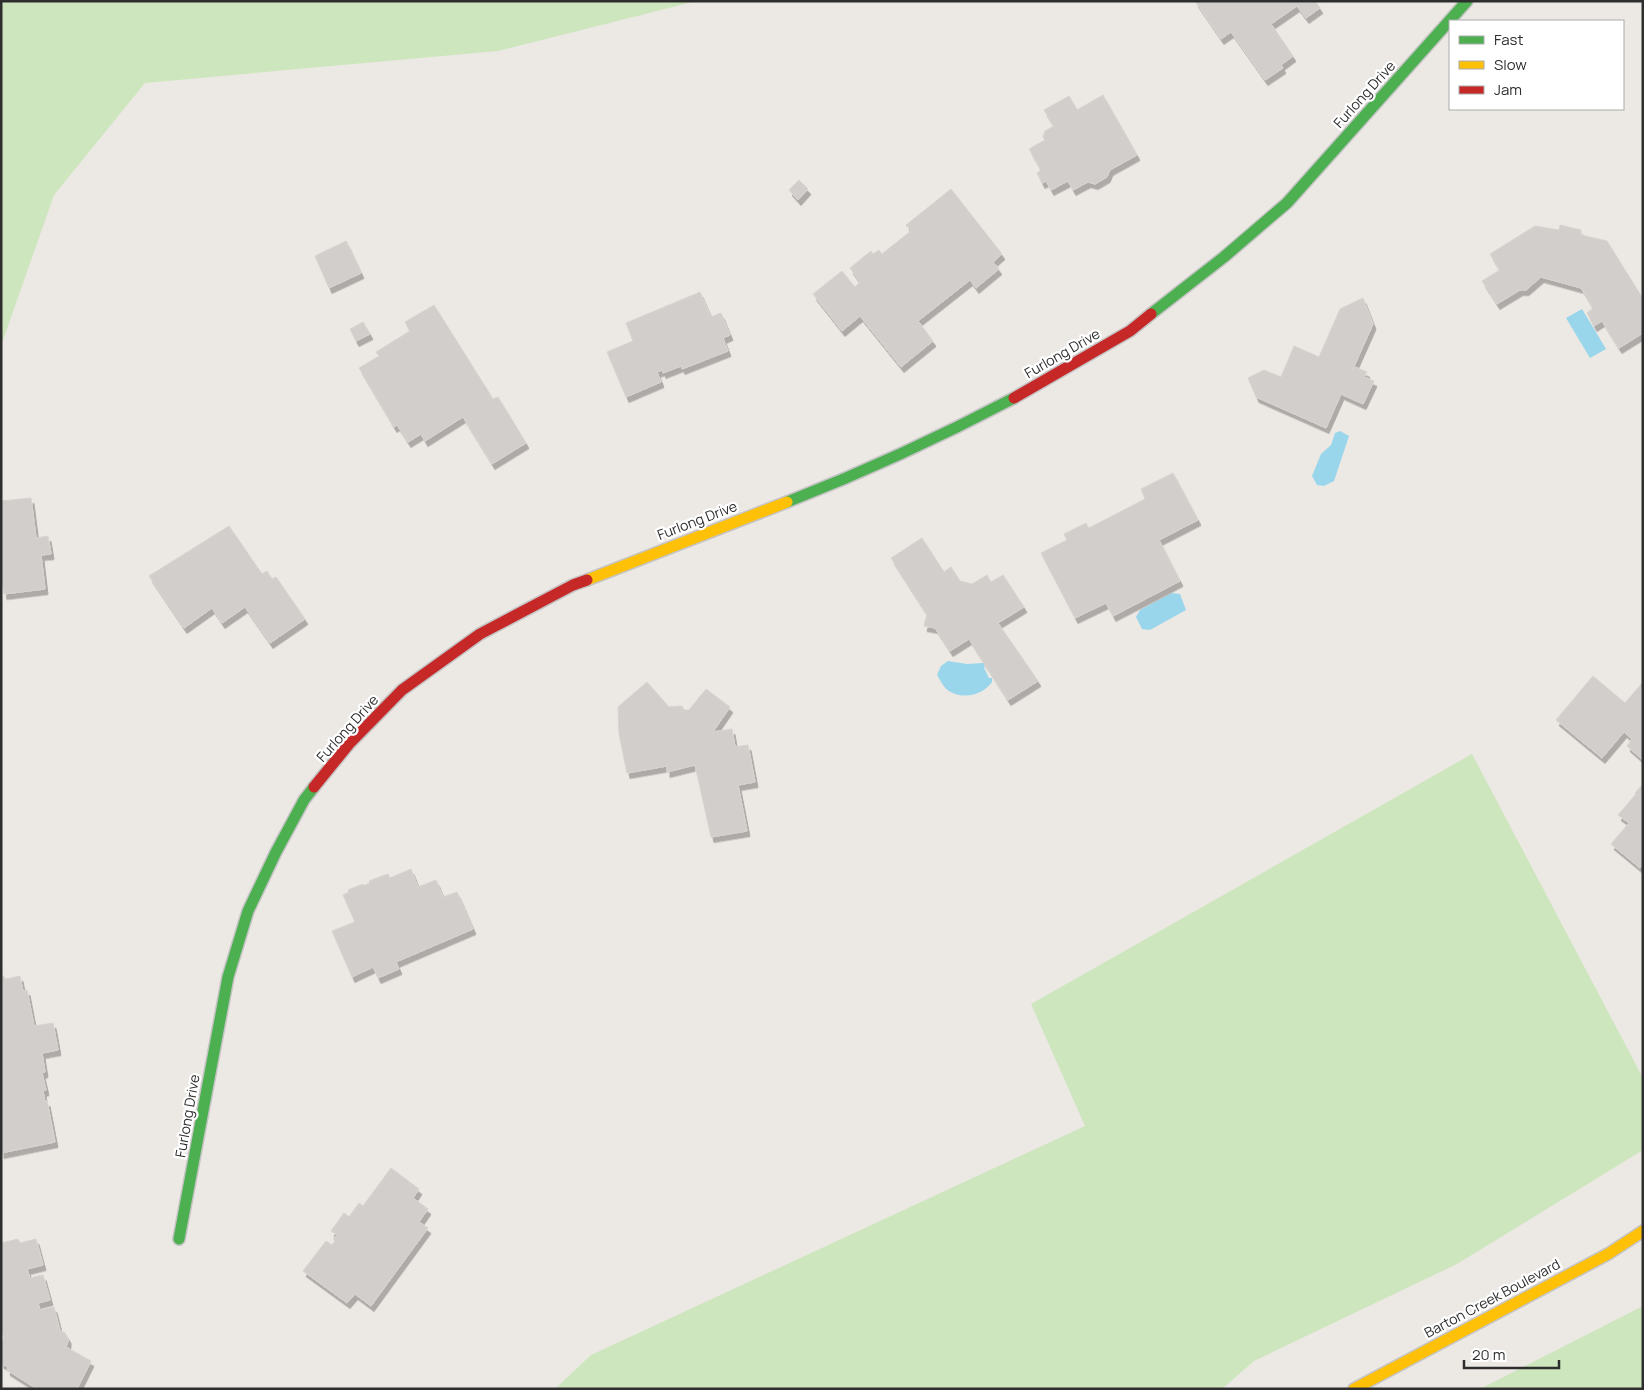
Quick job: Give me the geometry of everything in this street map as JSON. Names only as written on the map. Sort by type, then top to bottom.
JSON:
[{"type":"street","name":"Furlong Drive","points":[[1450,20],[1467,1]]},
{"type":"street","name":"Furlong Drive","points":[[179,1240],[228,977],[248,911],[276,852],[304,800],[349,744],[402,690],[480,634],[573,585],[891,458],[965,424],[1034,388],[1130,331],[1224,257],[1288,203],[1449,21]]},
{"type":"street","name":"Barton Creek Boulevard","points":[[1354,1389],[1608,1254],[1643,1232]]},
{"type":"green space","points":[[1,1],[697,1],[498,51],[145,83],[54,195],[1,346]]},
{"type":"green space","points":[[1472,754],[1643,1078],[1643,1150],[1457,1264],[1254,1361],[1222,1389],[555,1389],[591,1355],[1085,1126],[1031,1004]]},
{"type":"green space","points":[[1643,1306],[1643,1389],[1480,1389]]},
{"type":"water","points":[[1582,309],[1606,349],[1590,358],[1566,318]]},
{"type":"water","points":[[1340,431],[1349,436],[1334,481],[1324,486],[1317,485],[1312,476],[1321,454],[1331,445],[1335,433]]},
{"type":"water","points":[[1172,593],[1180,594],[1186,610],[1150,630],[1142,629],[1136,617],[1140,610]]},
{"type":"water","points":[[948,661],[967,664],[983,663],[989,678],[992,678],[992,682],[983,690],[972,695],[954,694],[945,688],[937,675],[941,666]]},
{"type":"building","points":[[1195,1],[1315,1],[1320,8],[1306,18],[1297,6],[1271,24],[1293,56],[1281,65],[1283,68],[1265,80],[1231,32],[1221,39]]},
{"type":"building","points":[[1103,95],[1137,155],[1110,170],[1107,177],[1095,184],[1088,182],[1073,190],[1068,181],[1051,190],[1046,181],[1042,183],[1037,173],[1041,170],[1029,149],[1045,140],[1043,137],[1045,131],[1054,126],[1044,110],[1069,96],[1077,110]]},
{"type":"building","points":[[799,180],[808,189],[798,200],[789,190]]},
{"type":"building","points":[[951,189],[1002,254],[993,262],[999,269],[976,288],[970,280],[918,321],[933,341],[901,367],[860,316],[842,331],[813,294],[842,271],[855,287],[860,282],[850,268],[871,251],[873,254],[879,250],[882,254],[911,231],[906,225]]},
{"type":"building","points":[[1560,225],[1581,230],[1581,235],[1607,241],[1643,299],[1643,333],[1619,348],[1602,321],[1594,326],[1587,313],[1593,308],[1581,288],[1541,277],[1526,290],[1520,290],[1497,304],[1482,281],[1500,270],[1490,254],[1535,226],[1559,230]]},
{"type":"building","points":[[346,241],[361,273],[329,288],[315,256]]},
{"type":"building","points":[[700,292],[711,317],[721,313],[730,335],[723,338],[728,351],[682,369],[681,366],[663,373],[662,370],[657,372],[661,382],[626,397],[607,352],[633,341],[626,323]]},
{"type":"building","points":[[1363,298],[1373,324],[1352,371],[1355,367],[1367,372],[1364,377],[1374,381],[1363,404],[1341,394],[1326,428],[1256,397],[1248,378],[1264,370],[1281,377],[1294,346],[1319,357],[1340,309]]},
{"type":"building","points":[[434,305],[493,399],[498,397],[526,443],[492,464],[463,417],[425,441],[421,434],[408,442],[397,425],[394,427],[359,368],[379,356],[376,352],[410,331],[405,322]]},
{"type":"building","points":[[363,322],[370,334],[356,341],[350,329]]},
{"type":"building","points":[[1173,473],[1198,520],[1159,540],[1180,581],[1113,616],[1106,603],[1075,618],[1041,553],[1067,540],[1064,534],[1086,523],[1089,528],[1145,499],[1141,489]]},
{"type":"building","points":[[31,498],[36,538],[48,536],[51,554],[41,555],[45,589],[4,594],[1,572],[1,501]]},
{"type":"building","points":[[229,526],[262,574],[267,571],[272,579],[276,577],[305,619],[270,643],[245,607],[222,623],[212,608],[184,628],[149,576]]},
{"type":"building","points":[[922,538],[944,572],[951,567],[960,581],[972,584],[987,575],[991,582],[1003,575],[1024,607],[998,623],[1038,681],[1008,700],[969,639],[950,651],[935,628],[924,626],[927,614],[891,558]]},
{"type":"building","points":[[1593,676],[1625,703],[1643,682],[1643,760],[1627,746],[1632,739],[1624,732],[1602,758],[1556,720]]},
{"type":"building","points":[[647,682],[669,707],[682,706],[684,710],[689,710],[706,689],[730,707],[713,732],[732,729],[735,747],[748,745],[755,782],[738,785],[747,831],[711,837],[695,765],[667,772],[667,766],[627,773],[619,734],[618,707]]},
{"type":"building","points":[[1643,784],[1643,865],[1640,868],[1611,844],[1629,823],[1618,815]]},
{"type":"building","points":[[411,869],[418,887],[436,880],[443,897],[457,892],[473,929],[396,962],[399,969],[378,978],[373,967],[352,977],[332,931],[355,922],[343,895],[349,892],[348,890],[370,883],[369,881],[388,874],[390,878]]},
{"type":"building","points":[[1,974],[6,979],[20,976],[23,991],[27,990],[34,1026],[53,1023],[58,1050],[42,1053],[45,1072],[42,1073],[46,1090],[43,1091],[45,1102],[47,1101],[55,1142],[1,1153]]},
{"type":"building","points":[[391,1168],[419,1189],[413,1198],[428,1209],[419,1222],[428,1228],[371,1306],[355,1294],[347,1303],[303,1271],[326,1241],[332,1245],[335,1241],[333,1239],[337,1235],[331,1231],[344,1213],[349,1217],[359,1203],[363,1206]]},
{"type":"building","points":[[18,1239],[20,1243],[36,1239],[43,1265],[27,1269],[30,1278],[43,1275],[50,1300],[38,1303],[40,1310],[54,1307],[60,1331],[65,1333],[68,1338],[66,1347],[91,1361],[77,1389],[37,1389],[7,1370],[8,1367],[1,1363],[1,1343],[4,1338],[1,1328],[1,1243]]},
{"type":"traffic: fast","points":[[1450,20],[1467,1]]},
{"type":"traffic: fast","points":[[1151,314],[1224,257],[1287,203],[1449,21]]},
{"type":"traffic: fast","points":[[787,502],[845,479],[902,453],[1014,398]]},
{"type":"traffic: fast","points":[[179,1239],[228,977],[248,911],[276,852],[304,800],[314,787]]},
{"type":"traffic: slow","points":[[587,580],[787,502]]},
{"type":"traffic: slow","points":[[1354,1389],[1608,1254],[1643,1231]]},
{"type":"traffic: jam","points":[[1014,398],[1130,331],[1151,314]]},
{"type":"traffic: jam","points":[[314,787],[349,744],[402,690],[480,634],[573,585],[587,580]]}]
